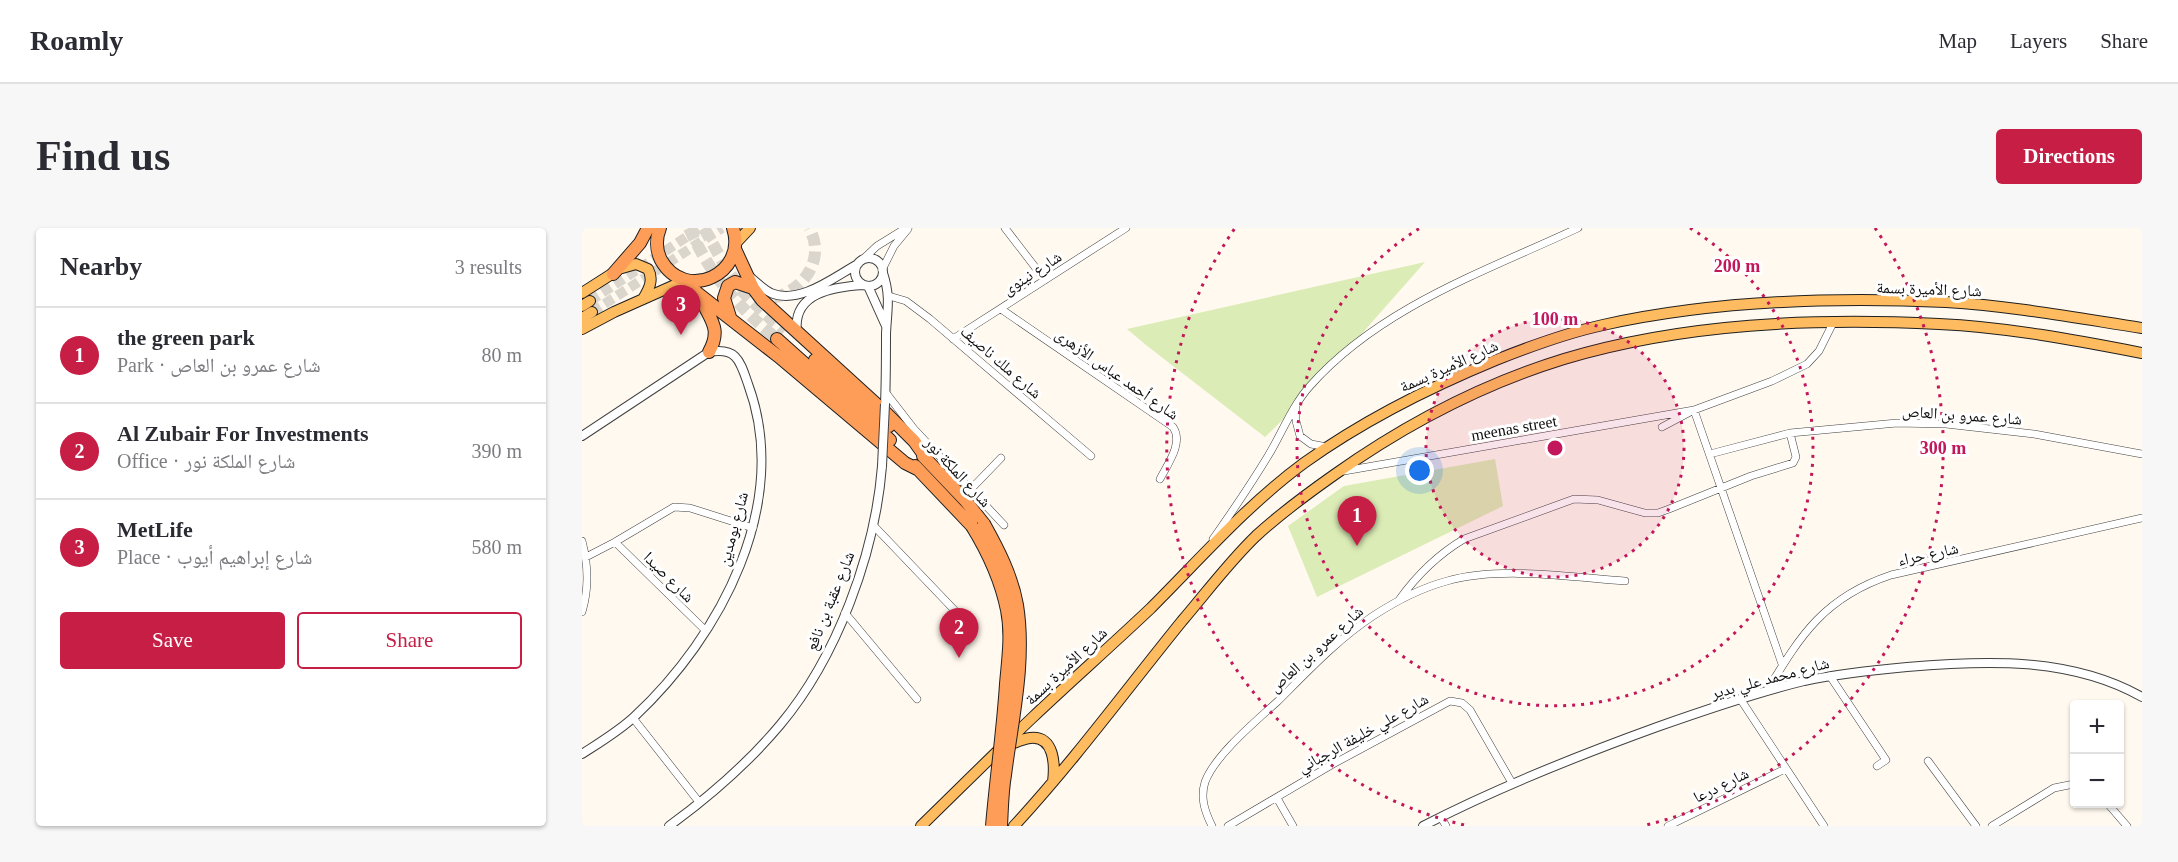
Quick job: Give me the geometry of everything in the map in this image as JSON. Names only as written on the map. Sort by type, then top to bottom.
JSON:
[{"type":"highway","points":[[732,228],[735,246],[753,288],[769,307],[786,335]]},
{"type":"highway","points":[[618,271],[640,243],[655,230]]},
{"type":"highway","points":[[655,230],[660,257],[675,276],[688,281],[700,294],[905,463],[919,470]]},
{"type":"highway","points":[[688,281],[707,279],[723,270],[731,260],[735,246]]},
{"type":"highway","points":[[731,318],[724,298],[728,286],[735,282],[753,288]]},
{"type":"highway","points":[[700,294],[715,331],[709,352]]},
{"type":"highway","name":"شارع الملكة نور","points":[[786,335],[888,414],[965,500],[978,525],[1001,585],[1008,612],[1009,630],[1005,712],[992,826]]},
{"type":"highway","name":"شارع الملكة نور","points":[[786,335],[867,419],[978,525],[997,548],[1010,578],[1017,606],[1018,623],[1018,674],[1004,777],[1001,826]]},
{"type":"main road","points":[[735,246],[750,228]]},
{"type":"main road","points":[[582,318],[587,303],[618,271],[636,264],[648,269],[651,276],[650,285],[643,299]]},
{"type":"main road","points":[[582,329],[643,299],[688,281]]},
{"type":"main road","name":"شارع الأميرة بسمة","points":[[921,826],[1146,612],[1262,496],[1327,447],[1379,415],[1436,385],[1539,343],[1602,325],[1699,309],[1798,303],[1947,302],[2031,310],[2142,328]]},
{"type":"main road","name":"شارع الأميرة بسمة","points":[[1014,826],[1053,783],[1245,547],[1280,516],[1338,472],[1409,427],[1455,404],[1525,374],[1564,359],[1620,345],[1684,333],[1763,325],[1833,322],[1940,324],[2021,333],[2142,353]]},
{"type":"main road","points":[[1002,748],[1032,738],[1041,739],[1053,753],[1053,783]]},
{"type":"main road","points":[[933,826],[963,786]]},
{"type":"street","points":[[747,274],[769,291],[780,295],[793,295],[807,291],[859,262],[877,246],[907,228]]},
{"type":"street","points":[[786,335],[805,302],[836,289],[878,283],[894,246],[907,228]]},
{"type":"street","points":[[1005,228],[1045,280]]},
{"type":"street","name":"شارع نينوى","points":[[953,339],[1126,228]]},
{"type":"street","points":[[1204,552],[1264,462],[1296,407],[1311,385],[1326,370],[1370,333],[1396,315],[1578,228]]},
{"type":"street","points":[[859,262],[872,259],[879,263],[883,272]]},
{"type":"street","points":[[859,262],[855,276],[866,285]]},
{"type":"street","name":"شارع عقبة بن نافع","points":[[669,826],[737,770],[786,717],[821,664],[865,560],[874,525],[882,466],[889,296],[883,272]]},
{"type":"street","name":"شارع عقبة بن نافع","points":[[866,285],[887,327]]},
{"type":"street","name":"شارع ملك ناصيف","points":[[889,296],[913,306],[1091,456]]},
{"type":"street","name":"شارع أحمد عباس الأزهرى","points":[[1000,309],[1173,427],[1176,432],[1176,444],[1160,479]]},
{"type":"street","points":[[1662,427],[1694,410],[1772,381],[1807,364],[1819,351],[1833,322]]},
{"type":"street","name":"شارع بومدين","points":[[582,754],[633,718],[675,671],[705,630],[735,580],[753,528],[761,467],[758,413],[736,357],[727,351],[709,352]]},
{"type":"street","points":[[582,436],[709,352]]},
{"type":"street","points":[[886,393],[914,429],[1004,525]]},
{"type":"street","points":[[1296,407],[1296,421],[1300,436],[1311,444],[1327,447]]},
{"type":"street","points":[[1694,410],[1782,664]]},
{"type":"street","name":"meenas street","points":[[1338,472],[1694,410]]},
{"type":"street","name":"شارع عمرو بن العاص","points":[[1710,454],[1790,433],[1833,427],[1897,423],[1946,424],[2034,434],[2142,454]]},
{"type":"street","points":[[1399,600],[1419,574],[1455,544],[1482,532],[1545,509],[1581,499],[1614,503],[1652,513],[1793,462],[1796,457],[1790,433]]},
{"type":"street","points":[[971,489],[1001,458]]},
{"type":"street","points":[[586,557],[674,507],[690,508],[753,528]]},
{"type":"street","name":"شارع حراء","points":[[1767,691],[1782,664],[1825,612],[1850,592],[1870,582],[1891,575],[2142,518]]},
{"type":"street","points":[[874,525],[962,618]]},
{"type":"street","points":[[582,541],[586,557],[586,594],[582,612]]},
{"type":"street","name":"شارع صيدا","points":[[615,542],[705,630]]},
{"type":"street","name":"شارع عمرو بن العاص","points":[[1212,826],[1204,806],[1203,791],[1215,764],[1252,725],[1342,640],[1399,600],[1440,583],[1469,576],[1541,575],[1625,580]]},
{"type":"street","points":[[844,613],[917,699]]},
{"type":"street","name":"شارع محمد علي بدير","points":[[1423,826],[1512,783],[1629,738],[1767,691],[1830,676],[1890,668],[1990,662],[2090,675],[2142,697]]},
{"type":"street","points":[[1830,676],[1886,760],[1877,766]]},
{"type":"street","points":[[1741,700],[1824,826]]},
{"type":"street","name":"شارع علي خليفة الرجباني","points":[[1228,826],[1362,748],[1450,701],[1462,703],[1470,710],[1512,783]]},
{"type":"street","points":[[633,718],[699,802]]},
{"type":"street","points":[[1928,761],[1976,826]]},
{"type":"street","name":"شارع درعا","points":[[1668,826],[1785,769]]},
{"type":"street","points":[[1992,826],[2054,788],[2070,785]]},
{"type":"street","points":[[1277,798],[1293,826]]},
{"type":"street","points":[[2111,808],[2127,826]]},
{"type":"street","points":[[1441,817],[1446,826]]},
{"type":"green space","points":[[1425,262],[1305,398],[1265,437],[1127,329]]},
{"type":"green space","points":[[1495,459],[1503,506],[1317,597],[1288,526],[1344,486]]},
{"type":"tunnel","points":[[689,228],[716,276],[726,289],[777,339]]},
{"type":"tunnel","points":[[590,301],[700,228]]},
{"type":"tunnel","points":[[704,228],[725,266],[743,292],[784,332]]},
{"type":"tunnel","points":[[592,312],[722,228]]},
{"type":"tunnel","points":[[756,298],[783,295],[804,279],[815,255],[814,242],[809,228]]},
{"type":"place","name":"MetLife","points":[[681,335]]},
{"type":"place","name":"the green park","points":[[1357,546]]},
{"type":"place","name":"Al Zubair For Investments","points":[[959,658]]}]
